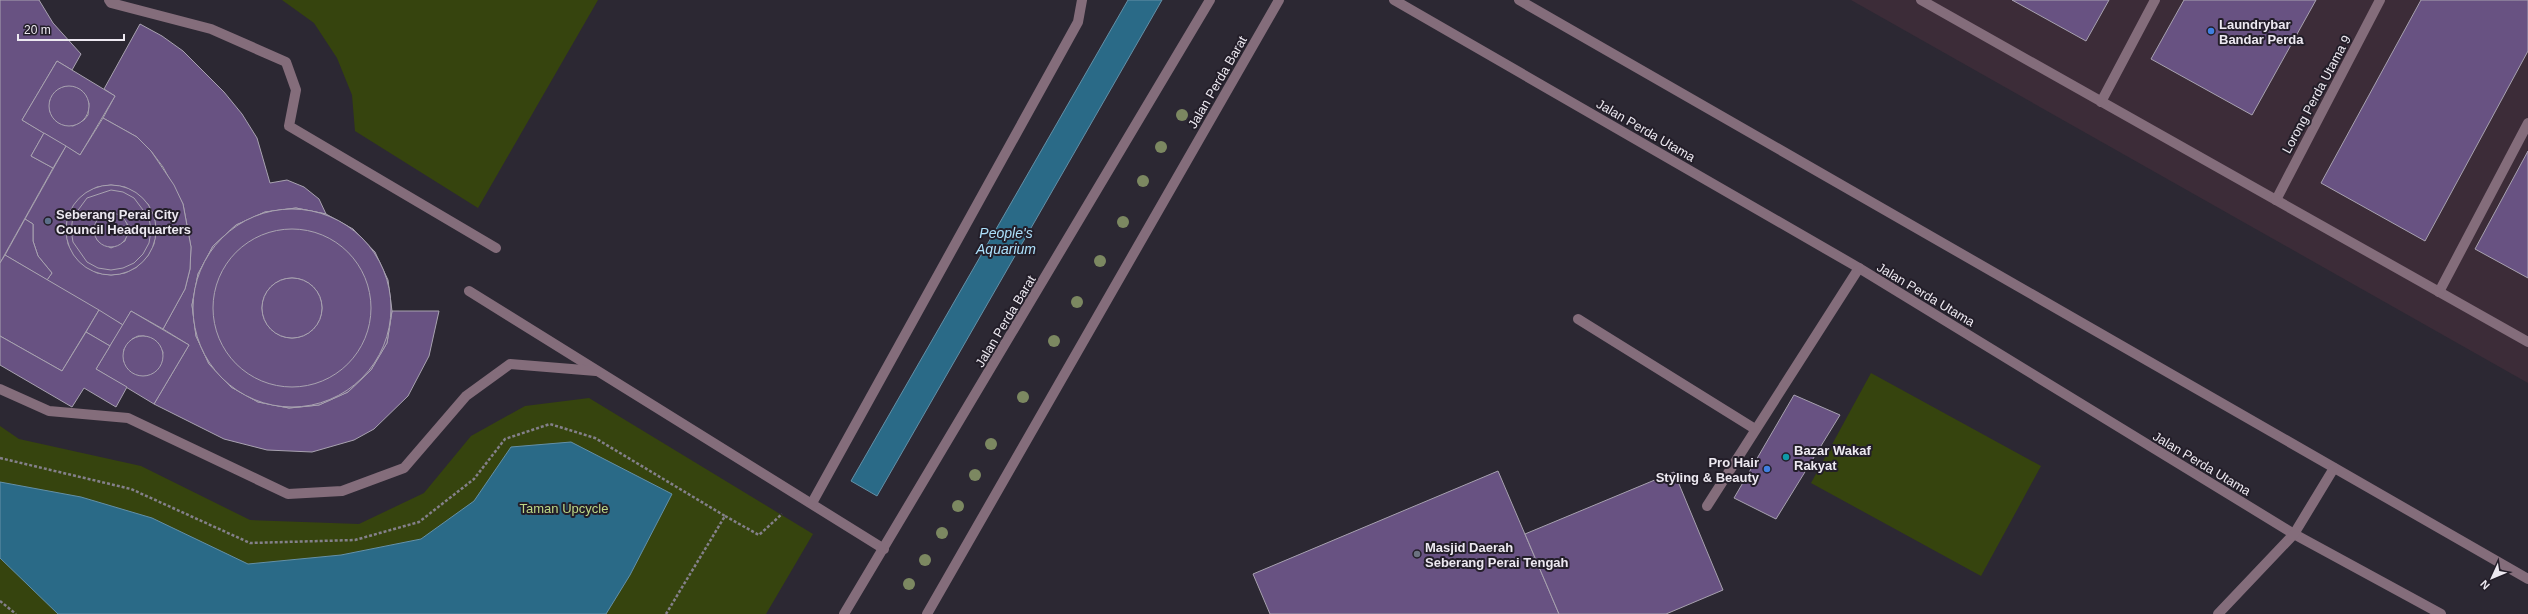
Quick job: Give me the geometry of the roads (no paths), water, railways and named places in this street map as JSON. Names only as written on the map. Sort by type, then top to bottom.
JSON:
[{"type":"street","points":[[109,0],[111,3],[211,29],[286,62],[296,90],[289,126],[496,248]]},
{"type":"street","points":[[812,503],[1078,22],[1082,0]]},
{"type":"street","name":"Jalan Perda Barat","points":[[844,614],[884,550],[1210,0]]},
{"type":"street","name":"Jalan Perda Barat","points":[[927,614],[1279,0]]},
{"type":"street","name":"Jalan Perda Utama","points":[[1394,0],[1859,268],[2294,534],[2441,614]]},
{"type":"street","points":[[1519,0],[2528,579]]},
{"type":"street","points":[[1922,0],[2528,342]]},
{"type":"street","points":[[2101,102],[2155,0]]},
{"type":"street","name":"Lorong Perda Utama 9","points":[[2276,200],[2380,0]]},
{"type":"street","points":[[2439,292],[2528,123]]},
{"type":"street","points":[[1707,506],[1859,268]]},
{"type":"street","points":[[469,292],[812,503],[884,550]]},
{"type":"street","points":[[1578,319],[1755,429]]},
{"type":"street","points":[[0,389],[49,411],[128,418],[288,494],[342,491],[404,468],[466,396],[510,364],[596,371]]},
{"type":"street","points":[[2218,614],[2294,534],[2334,468]]},
{"type":"water","name":"People's Aquarium","points":[[1128,0],[1162,0],[877,496],[851,481]]},
{"type":"water","points":[[571,442],[672,494],[630,575],[606,614],[58,614],[0,558],[0,482],[81,497],[152,518],[248,564],[341,555],[421,539],[474,501],[511,447]]},
{"type":"place","name":"Laundrybar Bandar Perda","points":[[2211,31]]},
{"type":"place","name":"Seberang Perai City Council Headquarters","points":[[48,221]]},
{"type":"place","name":"Bazar Wakaf Rakyat","points":[[1786,457]]},
{"type":"place","name":"Pro Hair Styling & Beauty","points":[[1767,469]]},
{"type":"place","name":"Masjid Daerah Seberang Perai Tengah","points":[[1417,554]]},
{"type":"park label","name":"Taman Upcycle","points":[[564,508]]}]
